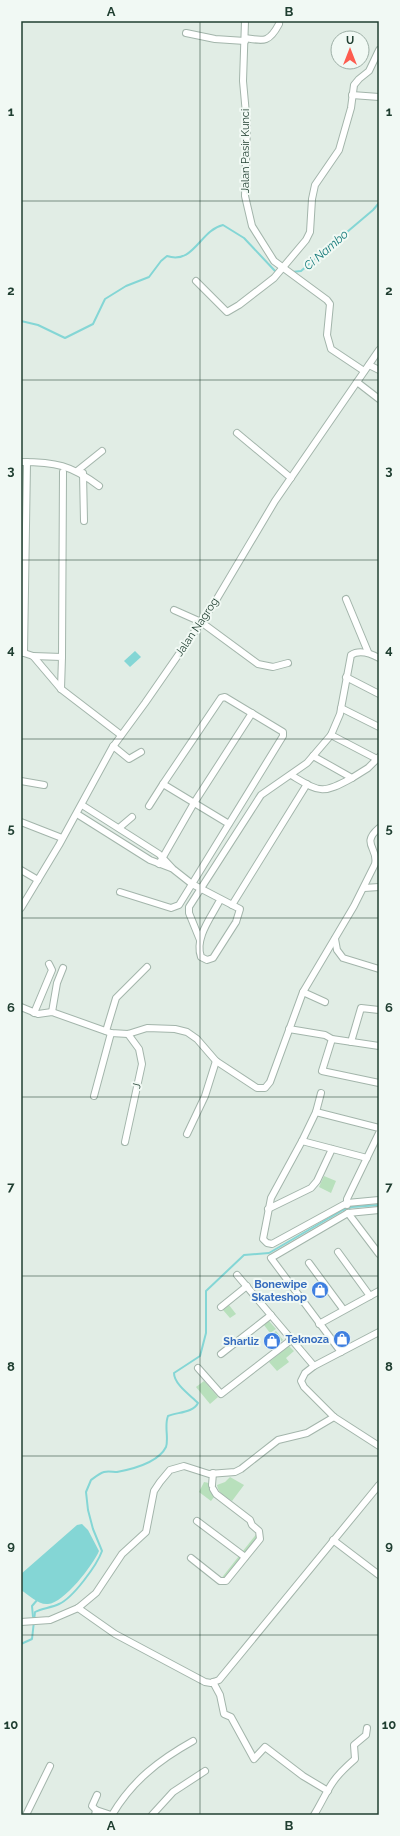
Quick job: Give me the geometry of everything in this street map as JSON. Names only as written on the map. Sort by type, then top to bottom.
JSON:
[{"type":"street","name":"Jalan Pasir Kunci","points":[[246,21],[243,81],[247,125],[245,196],[252,226],[274,261],[284,270],[324,296],[330,304],[328,335],[331,349],[364,371]]},
{"type":"street","points":[[186,33],[215,39],[264,41],[269,39],[279,24]]},
{"type":"street","points":[[196,280],[227,312],[239,305],[284,270],[308,237],[312,199],[316,185],[339,150],[348,121],[354,85],[369,71],[379,50]]},
{"type":"street","points":[[352,95],[379,97]]},
{"type":"street","name":"Jalan Nagrog","points":[[21,908],[82,805],[113,746],[145,703],[215,602],[268,513],[379,350]]},
{"type":"street","points":[[369,365],[379,370]]},
{"type":"street","points":[[357,382],[379,399]]},
{"type":"street","points":[[238,433],[291,478]]},
{"type":"street","points":[[80,472],[102,451]]},
{"type":"street","points":[[62,657],[33,656],[22,652],[24,462],[56,463],[80,472],[99,486]]},
{"type":"street","points":[[61,689],[63,472]]},
{"type":"street","points":[[80,472],[84,521]]},
{"type":"street","points":[[346,599],[368,652]]},
{"type":"street","points":[[174,610],[201,622],[258,664],[273,667],[288,663]]},
{"type":"street","points":[[200,940],[189,913],[189,907],[201,888],[261,795],[291,775],[313,756],[331,735],[341,708],[346,677],[352,654],[368,652],[379,658]]},
{"type":"street","points":[[33,656],[61,689],[121,736]]},
{"type":"street","points":[[346,677],[379,694]]},
{"type":"street","points":[[120,892],[175,908],[192,884],[283,736],[283,732],[227,697],[221,698],[149,806]]},
{"type":"street","points":[[341,708],[379,727]]},
{"type":"street","points":[[159,864],[194,803],[252,713]]},
{"type":"street","points":[[291,775],[317,790],[327,790],[352,778],[368,768],[378,758],[331,735]]},
{"type":"street","points":[[113,746],[129,759],[141,752]]},
{"type":"street","points":[[313,756],[352,778]]},
{"type":"street","points":[[21,781],[44,786]]},
{"type":"street","points":[[163,784],[229,824]]},
{"type":"street","points":[[232,905],[307,784]]},
{"type":"street","points":[[82,805],[163,857],[173,869],[192,884],[220,900],[240,909],[240,913],[213,958],[207,960],[201,957],[199,951],[200,940],[220,900]]},
{"type":"street","points":[[76,814],[150,860],[173,869]]},
{"type":"street","points":[[119,828],[132,817]]},
{"type":"street","points":[[21,822],[62,838]]},
{"type":"street","points":[[21,1007],[34,1013],[42,1014],[52,1012],[109,1032],[128,1034],[142,1028],[177,1030],[197,1039],[216,1061],[256,1088],[265,1088],[270,1082],[303,992],[364,888],[376,862],[370,842],[371,836],[379,828]]},
{"type":"street","points":[[21,870],[38,880]]},
{"type":"street","points":[[364,888],[379,887]]},
{"type":"street","points":[[335,939],[337,950],[343,958],[379,969]]},
{"type":"street","points":[[34,1013],[52,970],[49,964]]},
{"type":"street","points":[[94,1096],[116,998],[147,967]]},
{"type":"street","points":[[52,1012],[56,983],[63,968]]},
{"type":"street","points":[[303,992],[325,1002]]},
{"type":"street","points":[[351,1042],[361,1008],[379,1010]]},
{"type":"street","points":[[289,1029],[325,1035],[332,1039],[379,1046]]},
{"type":"street","name":"J","points":[[125,1142],[142,1064],[139,1049],[128,1034]]},
{"type":"street","points":[[332,1039],[322,1071],[379,1083]]},
{"type":"street","points":[[187,1134],[205,1096],[216,1061]]},
{"type":"street","points":[[321,1093],[316,1112],[302,1141],[274,1190],[268,1209],[263,1237],[264,1242],[272,1244],[347,1203],[379,1200]]},
{"type":"street","points":[[316,1112],[379,1128]]},
{"type":"street","points":[[379,1133],[347,1203],[348,1213],[379,1254]]},
{"type":"street","points":[[302,1141],[367,1158]]},
{"type":"street","points":[[268,1209],[311,1188],[317,1181],[332,1149]]},
{"type":"street","points":[[341,1352],[271,1258],[348,1213],[379,1210]]},
{"type":"street","points":[[338,1252],[370,1296]]},
{"type":"street","points":[[309,1263],[344,1309]]},
{"type":"street","points":[[237,1275],[314,1366]]},
{"type":"street","points":[[221,1307],[247,1286]]},
{"type":"street","points":[[319,1324],[379,1291]]},
{"type":"street","points":[[221,1354],[271,1315]]},
{"type":"street","points":[[379,1332],[314,1366],[303,1375],[302,1384],[334,1417],[379,1446]]},
{"type":"street","points":[[198,1368],[222,1394],[291,1340]]},
{"type":"street","points":[[21,1622],[50,1620],[78,1608],[96,1593],[122,1554],[146,1532],[154,1491],[170,1470],[184,1466],[202,1473],[214,1474],[235,1472],[241,1470],[278,1440],[307,1433],[334,1417]]},
{"type":"street","points":[[191,1558],[220,1581],[226,1581],[260,1539],[259,1532],[252,1525],[250,1520],[214,1490],[214,1474]]},
{"type":"street","points":[[78,1608],[134,1645],[205,1682],[214,1682],[219,1680],[379,1485]]},
{"type":"street","points":[[198,1521],[245,1557]]},
{"type":"street","points":[[333,1540],[379,1575]]},
{"type":"street","points":[[214,1682],[220,1695],[224,1714],[231,1717],[254,1759],[265,1748],[298,1773],[328,1791]]},
{"type":"street","points":[[314,1815],[340,1773],[356,1759],[354,1745],[366,1735],[367,1728]]},
{"type":"street","points":[[97,1795],[92,1806],[96,1813],[112,1815],[118,1805],[147,1771],[193,1741]]},
{"type":"street","points":[[26,1815],[50,1766]]},
{"type":"street","points":[[152,1815],[173,1792],[205,1771]]},
{"type":"green space","points":[[324,1176],[336,1181],[331,1193],[319,1187]]},
{"type":"green space","points":[[229,1305],[236,1314],[230,1318],[223,1310]]},
{"type":"green space","points":[[269,1321],[276,1329],[270,1333],[264,1325]]},
{"type":"green space","points":[[276,1331],[283,1340],[278,1344],[271,1335]]},
{"type":"green space","points":[[289,1346],[294,1351],[286,1358],[289,1362],[277,1371],[269,1362]]},
{"type":"green space","points":[[204,1381],[218,1397],[210,1404],[196,1387]]},
{"type":"green space","points":[[230,1477],[244,1485],[232,1501],[220,1492],[217,1485],[225,1482]]},
{"type":"green space","points":[[204,1482],[209,1483],[209,1488],[214,1497],[211,1501],[199,1492]]},
{"type":"green space","points":[[258,1532],[259,1538],[225,1580],[220,1580]]},
{"type":"water","points":[[135,651],[141,657],[130,667],[124,661]]},
{"type":"water","points":[[82,1524],[88,1530],[99,1551],[91,1565],[70,1590],[55,1602],[44,1604],[21,1590],[21,1574],[77,1525]]},
{"type":"waterway","name":"Ci Nambo","points":[[292,272],[301,271],[373,210],[379,203]]},
{"type":"waterway","name":"Ci Nambo","points":[[21,321],[38,325],[65,338],[93,324],[105,299],[126,286],[149,277],[161,261],[167,256],[184,256],[191,251],[208,233],[223,225],[244,238],[276,272]]},
{"type":"waterway","points":[[21,1644],[32,1639],[35,1612],[65,1601],[90,1572],[102,1551],[93,1529],[88,1510],[86,1492],[91,1480],[102,1473],[130,1469],[151,1461],[157,1457],[166,1447],[166,1424],[168,1416],[192,1409],[198,1403],[179,1385],[174,1373],[200,1356],[206,1333],[206,1291],[244,1255],[269,1253],[343,1210],[352,1207],[379,1205]]},
{"type":"waterway","points":[[33,1617],[32,1606],[38,1599]]},
{"type":"place","name":"Bonewipe Skateshop","points":[[320,1290]]},
{"type":"place","name":"Teknoza","points":[[342,1339]]},
{"type":"place","name":"Sharliz","points":[[272,1341]]}]
